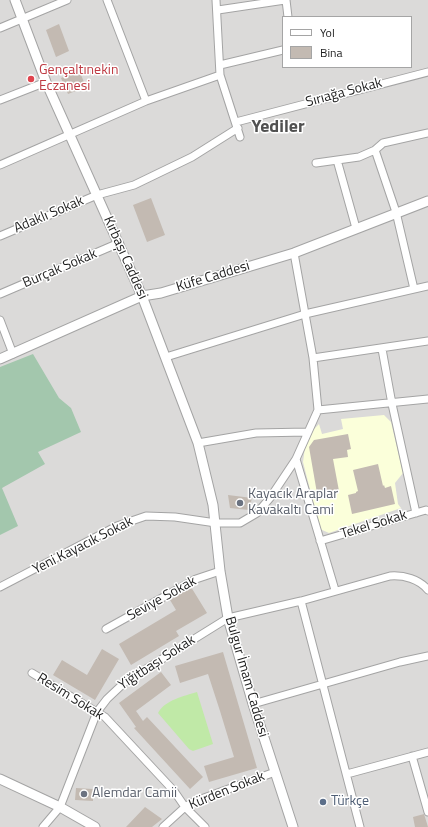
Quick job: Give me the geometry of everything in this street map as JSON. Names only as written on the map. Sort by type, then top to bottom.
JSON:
[{"type":"street","name":"Kırbaşı Caddesi","points":[[15,0],[46,82],[119,243],[166,357],[198,443],[210,489],[216,523]]},
{"type":"street","points":[[0,28],[67,0]]},
{"type":"street","points":[[107,0],[146,101]]},
{"type":"street","points":[[216,0],[218,10],[220,75],[240,137]]},
{"type":"street","points":[[218,10],[286,0],[288,16]]},
{"type":"street","points":[[220,65],[282,50]]},
{"type":"street","name":"Sırıağa Sokak","points":[[97,195],[134,185],[192,156],[237,125],[428,72]]},
{"type":"street","points":[[0,166],[146,101],[220,75]]},
{"type":"street","points":[[0,100],[46,82]]},
{"type":"street","points":[[316,163],[359,156],[375,150],[383,143],[428,133]]},
{"type":"street","points":[[375,150],[396,212],[414,289]]},
{"type":"street","points":[[337,160],[356,228]]},
{"type":"street","name":"Adaklı Sokak","points":[[0,236],[97,195]]},
{"type":"street","name":"Küfe Caddesi","points":[[0,359],[142,296],[162,293],[294,253],[428,200]]},
{"type":"street","name":"Burçak Sokak","points":[[0,294],[119,243]]},
{"type":"street","points":[[294,253],[313,358],[318,410],[392,404],[428,399]]},
{"type":"street","points":[[166,357],[306,314],[428,286]]},
{"type":"street","points":[[0,320],[13,354]]},
{"type":"street","points":[[313,358],[428,341]]},
{"type":"street","points":[[382,348],[392,404],[416,513]]},
{"type":"street","name":"Yeni Kayacık Sokak","points":[[0,587],[133,520],[146,516],[162,516],[216,523],[240,523],[257,513],[270,498],[296,459],[318,410]]},
{"type":"street","points":[[198,443],[256,433],[307,432]]},
{"type":"street","points":[[296,459],[335,590]]},
{"type":"street","name":"Tekel Sokak","points":[[320,541],[426,510],[428,511]]},
{"type":"street","name":"Bulgur İmam Caddesi","points":[[216,523],[220,571],[228,618],[253,704],[293,827]]},
{"type":"street","name":"Seviye Sokak","points":[[106,630],[196,579],[220,571]]},
{"type":"street","name":"Yiğitbaşı Sokak","points":[[43,827],[60,807],[97,712],[107,699],[125,682],[228,618],[301,601],[335,590],[390,576],[402,575],[423,585],[428,590]]},
{"type":"street","points":[[301,601],[360,827]]},
{"type":"street","points":[[253,704],[428,656]]},
{"type":"street","name":"Resim Sokak","points":[[32,673],[79,703],[97,712],[111,723],[174,791],[185,807],[205,827]]},
{"type":"street","points":[[347,774],[428,752]]},
{"type":"street","points":[[412,756],[428,812]]},
{"type":"street","name":"Kürden Sokak","points":[[163,827],[185,807],[202,798],[275,772]]},
{"type":"street","points":[[0,779],[60,807],[95,827]]},
{"type":"shaded area","points":[[0,0],[428,0],[428,827],[0,827]]},
{"type":"shaded area","points":[[33,354],[59,398],[71,408],[81,432],[38,452],[45,464],[2,488],[18,526],[0,535],[0,367]]},
{"type":"shaded area","points":[[384,415],[391,422],[403,473],[395,483],[398,504],[401,508],[329,533],[320,529],[303,462],[305,447],[312,431],[319,424],[322,434],[343,429],[341,419]]},
{"type":"green space","points":[[197,692],[213,744],[193,751],[189,749],[158,713],[170,702]]},
{"type":"building","points":[[59,24],[69,51],[56,57],[46,30]]},
{"type":"building","points":[[79,70],[86,87],[68,94],[61,78]]},
{"type":"building","points":[[151,198],[165,235],[147,242],[133,205]]},
{"type":"building","points":[[348,434],[351,449],[347,450],[348,457],[333,459],[339,491],[332,492],[333,496],[318,499],[309,447],[314,440]]},
{"type":"building","points":[[378,464],[383,486],[384,485],[385,488],[391,486],[395,504],[352,514],[348,495],[358,491],[353,470]]},
{"type":"building","name":"Kayacık Araplar Kavakaltı Cami","points":[[228,495],[252,498],[249,510],[230,508]]},
{"type":"building","points":[[191,587],[207,613],[176,631],[179,636],[131,665],[119,644],[176,610],[170,600]]},
{"type":"building","points":[[102,649],[119,659],[95,700],[53,675],[62,660],[87,675]]},
{"type":"building","points":[[223,652],[257,768],[209,782],[204,766],[234,757],[208,674],[180,683],[175,666]]},
{"type":"building","points":[[161,672],[171,685],[136,711],[143,721],[147,717],[203,777],[190,789],[134,728],[136,727],[119,703]]},
{"type":"building","name":"Alemdar Camii","points":[[76,788],[93,789],[93,801],[75,800]]},
{"type":"building","points":[[145,807],[162,819],[152,827],[126,827]]},
{"type":"building","points":[[424,814],[428,827],[415,827],[413,817]]},
{"type":"place","name":"Gençaltınekin Eczanesi","points":[[31,79]]},
{"type":"place","name":"Kayacık Araplar Kavakaltı Cami","points":[[240,503]]},
{"type":"place","name":"Alemdar Camii","points":[[84,794]]},
{"type":"place","name":"Türkçe","points":[[323,802]]},
{"type":"district","name":"Yediler","points":[[278,128]]}]
